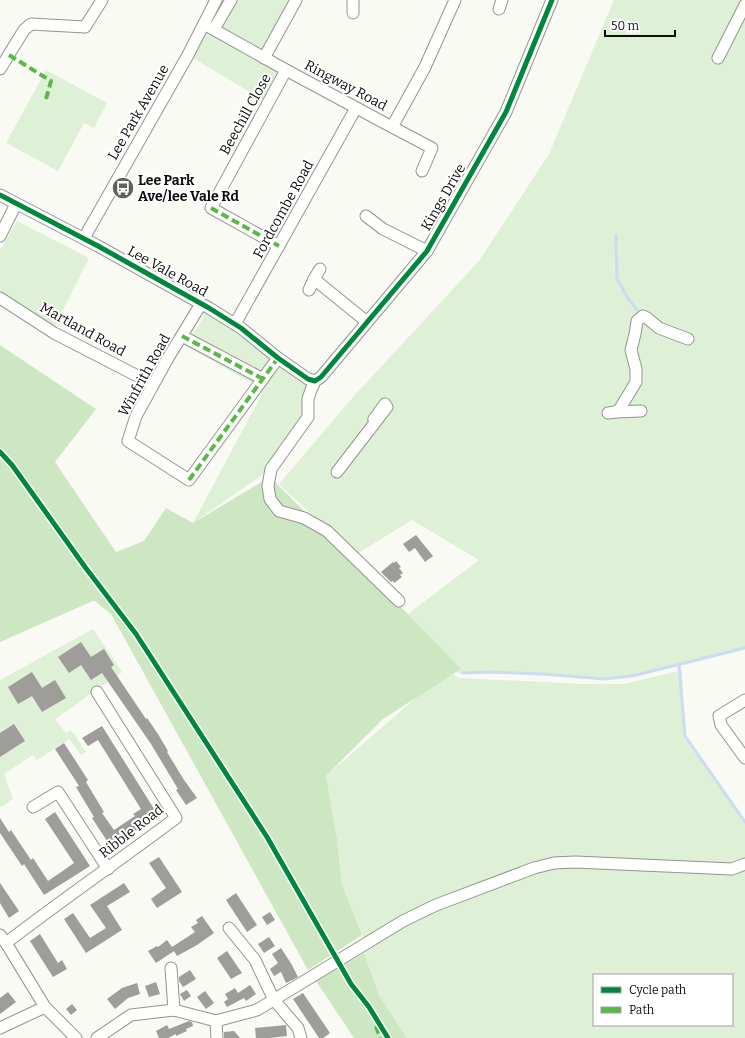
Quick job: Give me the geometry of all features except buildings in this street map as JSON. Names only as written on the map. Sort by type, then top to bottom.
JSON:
[{"type":"street","points":[[0,68],[24,30],[31,24],[85,27],[102,0]]},
{"type":"street","name":"Lee Park Avenue","points":[[84,238],[188,55],[216,0]]},
{"type":"street","points":[[214,29],[231,0]]},
{"type":"street","points":[[264,58],[296,0]]},
{"type":"street","points":[[353,0],[353,13]]},
{"type":"street","name":"Ringway Road","points":[[204,24],[392,127],[424,67],[455,0]]},
{"type":"street","name":"Kings Drive","points":[[315,381],[321,377],[427,251],[506,112],[552,0]]},
{"type":"street","points":[[718,58],[745,5]]},
{"type":"street","name":"Beechill Close","points":[[279,246],[211,208],[286,70]]},
{"type":"street","name":"Fordcombe Road","points":[[235,324],[356,108]]},
{"type":"street","points":[[392,127],[432,148],[422,171]]},
{"type":"street","name":"Lee Vale Road","points":[[0,196],[84,238],[201,304],[235,324],[278,358],[308,379],[315,381]]},
{"type":"street","points":[[0,236],[16,204]]},
{"type":"street","points":[[366,216],[383,228],[427,251]]},
{"type":"street","points":[[309,290],[320,269]]},
{"type":"street","points":[[314,280],[367,322]]},
{"type":"street","name":"Martland Road","points":[[0,298],[54,332],[153,384]]},
{"type":"street","name":"Winfrith Road","points":[[201,304],[193,315],[153,384],[136,416],[128,441],[189,480],[263,379]]},
{"type":"street","points":[[641,411],[612,413],[622,406],[636,382],[636,369],[631,350],[637,321],[642,312],[659,328],[688,339]]},
{"type":"street","points":[[182,336],[263,379],[278,358]]},
{"type":"street","points":[[315,381],[308,399],[308,417],[271,469],[268,486],[270,499],[279,511],[304,518],[327,531],[399,601]]},
{"type":"street","points":[[339,465],[356,439],[375,415]]},
{"type":"street","name":"Ribble Road","points":[[3,939],[108,869],[176,818],[97,692]]},
{"type":"street","points":[[745,700],[719,716],[721,725],[745,758]]},
{"type":"street","points":[[33,807],[58,792],[108,869]]},
{"type":"street","points":[[97,1038],[132,1015],[174,1010],[216,1021],[257,1010],[403,922],[436,905],[534,868],[554,863],[574,862],[732,870],[745,864]]},
{"type":"street","points":[[229,928],[255,960],[274,1000],[298,1028],[301,1038]]},
{"type":"street","points":[[3,939],[45,1007],[76,1038]]},
{"type":"street","points":[[171,968],[174,1010]]},
{"type":"street","points":[[0,1028],[45,1007]]},
{"type":"street","points":[[216,1021],[218,1038]]},
{"type":"green space","points":[[217,0],[296,0],[264,57],[286,70],[268,103],[188,55]]},
{"type":"green space","points":[[614,0],[745,0],[745,649],[632,676],[604,679],[543,674],[491,672],[456,673],[460,669],[408,614],[479,560],[412,520],[355,555],[279,484],[354,396],[479,261],[549,154]]},
{"type":"green space","points":[[46,70],[107,103],[94,128],[84,123],[58,171],[6,143]]},
{"type":"green space","points":[[17,221],[89,258],[55,326],[0,294],[0,250]]},
{"type":"green space","points":[[209,308],[308,379],[305,417],[271,469],[193,523],[262,394],[257,386],[186,346]]},
{"type":"green space","points":[[0,345],[96,409],[55,462],[116,552],[144,541],[166,508],[193,523],[270,477],[408,614],[461,669],[383,719],[326,776],[337,838],[342,885],[362,935],[308,970],[111,614],[93,601],[0,642]]},
{"type":"green space","points":[[93,629],[122,672],[55,719],[66,733],[71,730],[86,752],[81,755],[69,739],[37,760],[33,755],[4,774],[13,799],[1,807],[0,680]]},
{"type":"green space","points":[[682,670],[685,736],[745,822],[745,1038],[407,1038],[379,995],[364,953],[362,935],[342,885],[337,837],[326,776],[425,690],[452,673],[459,678],[584,684],[624,684]]},
{"type":"green space","points":[[364,953],[379,995],[407,1038],[354,1038],[316,981]]},
{"type":"waterway","points":[[616,235],[617,278],[627,297],[638,311]]},
{"type":"waterway","points":[[462,673],[491,672],[543,674],[604,679],[632,676],[745,648]]},
{"type":"waterway","points":[[679,666],[685,736],[745,822]]},
{"type":"marked path","points":[[9,55],[51,81],[46,99]]},
{"type":"marked path","points":[[211,208],[279,246]]},
{"type":"marked path","points":[[182,336],[263,379]]},
{"type":"marked path","points":[[189,480],[278,358]]},
{"type":"marked path","points":[[376,1026],[380,1038]]},
{"type":"cycle path","points":[[0,195],[98,246],[209,308],[241,328],[278,358],[308,379],[315,381],[321,377],[427,251],[506,112],[552,0]]},
{"type":"cycle path","points":[[0,452],[12,465],[85,567],[136,634],[267,837],[351,984],[369,1007],[388,1038]]},
{"type":"place","name":"Lee Park Ave/lee Vale Rd","points":[[123,188]]}]
